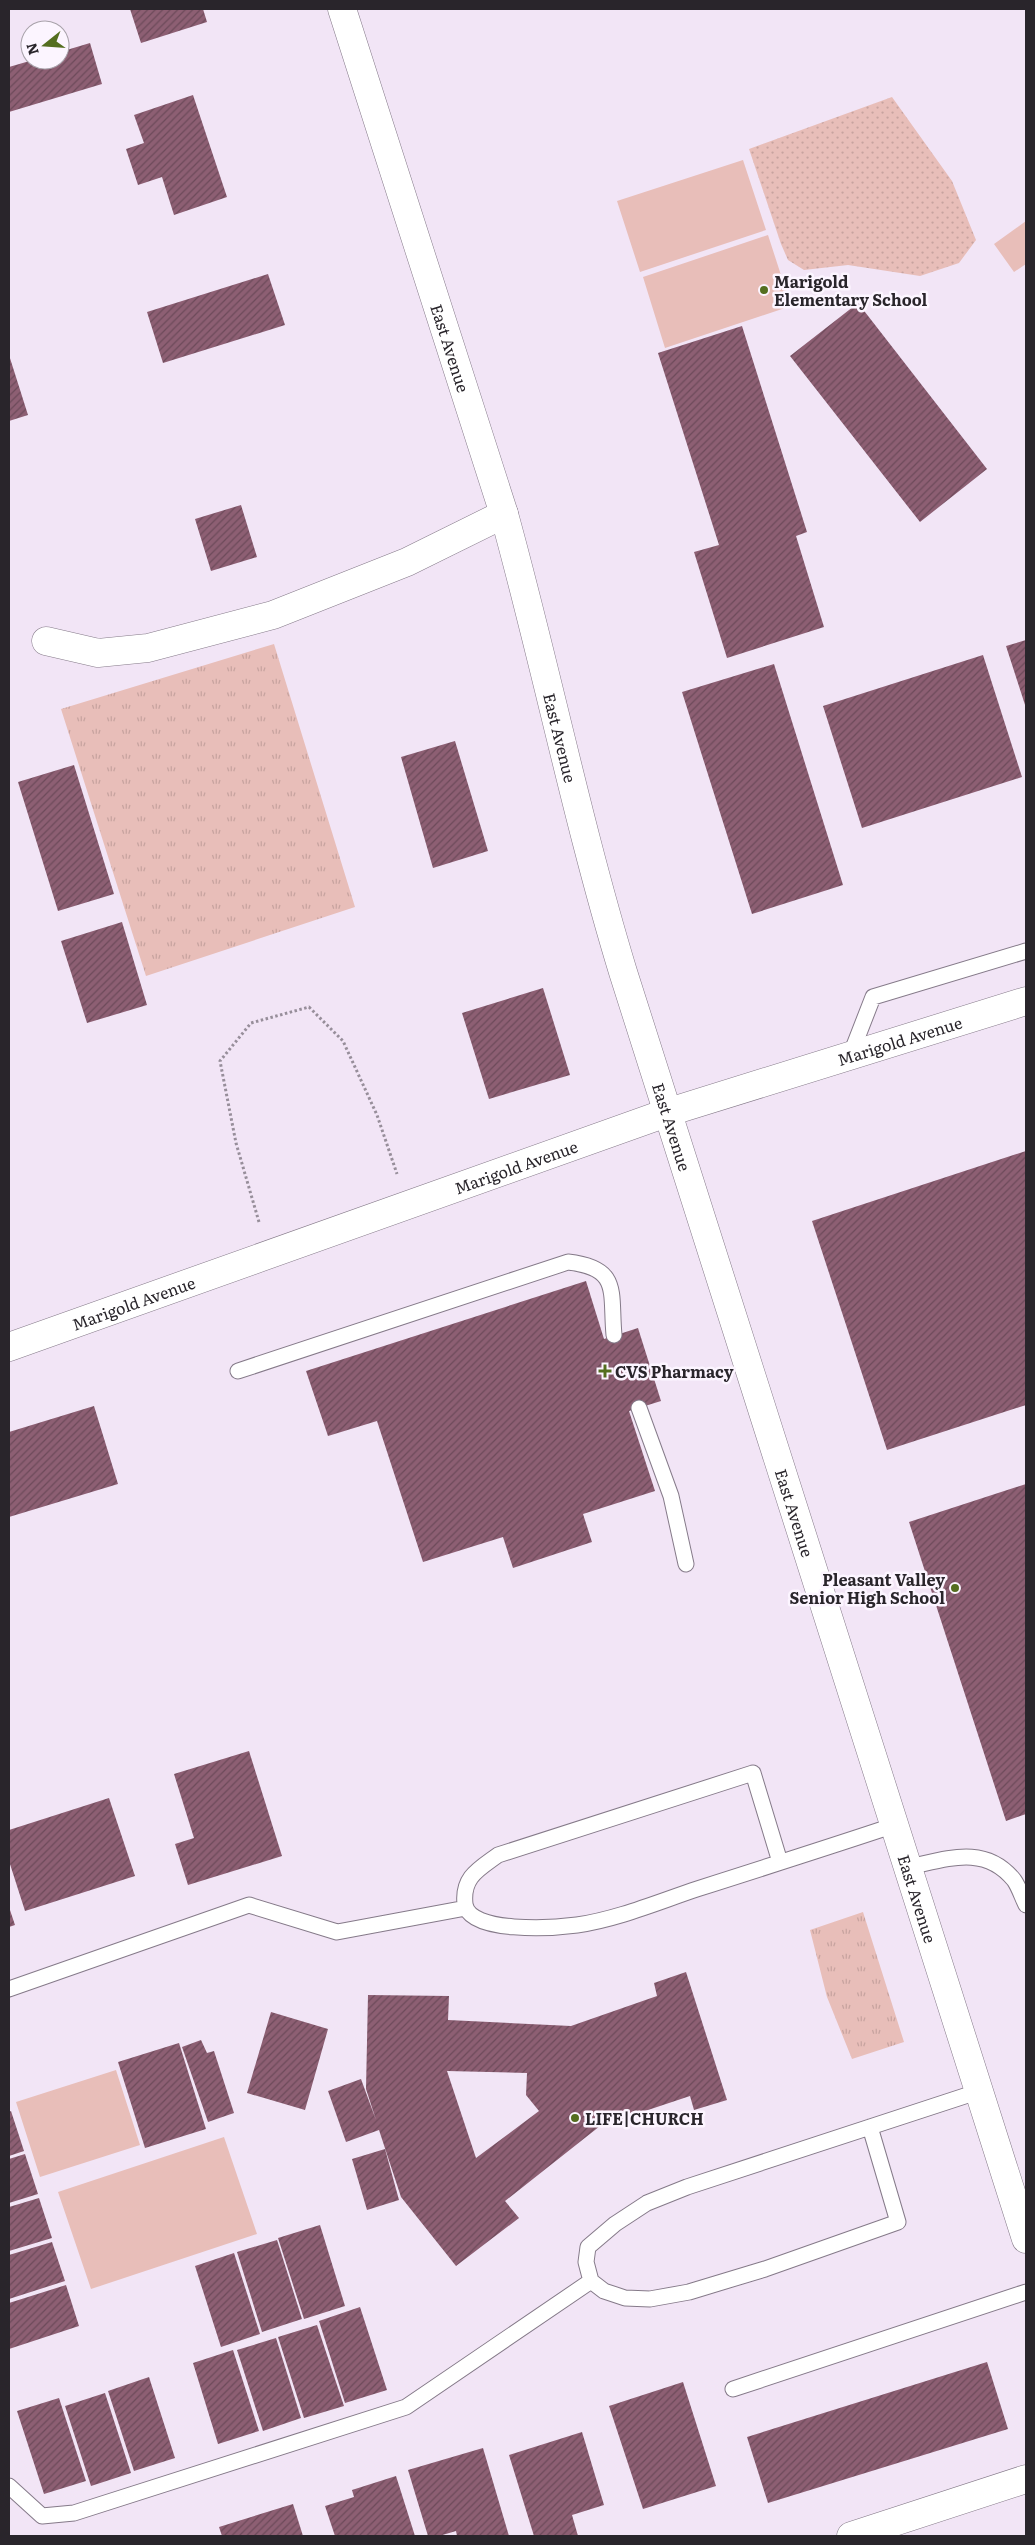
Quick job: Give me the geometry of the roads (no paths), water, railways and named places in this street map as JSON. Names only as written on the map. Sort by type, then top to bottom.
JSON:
[{"type":"main road","name":"East Avenue","points":[[342,9],[504,514],[530,608],[599,894],[980,2091],[1020,2197],[1026,2239]]},
{"type":"main road","points":[[46,641],[98,653],[148,648],[273,615],[407,562],[504,514]]},
{"type":"main road","name":"Marigold Avenue","points":[[9,1347],[669,1112],[1026,1001]]},
{"type":"main road","points":[[850,2536],[1026,2479]]},
{"type":"lane","points":[[850,1056],[873,998],[1026,951]]},
{"type":"lane","points":[[238,1371],[568,1262],[590,1265],[607,1277],[613,1300],[614,1335]]},
{"type":"lane","points":[[639,1408],[671,1496],[686,1564]]},
{"type":"lane","points":[[780,1862],[753,1772],[498,1855],[470,1876],[464,1893],[466,1908],[472,1917],[485,1923],[534,1927],[577,1925],[624,1913],[895,1825]]},
{"type":"lane","points":[[909,1867],[958,1856],[989,1859],[1014,1880],[1026,1905]]},
{"type":"lane","points":[[9,1988],[249,1905],[337,1932],[466,1908]]},
{"type":"lane","points":[[870,2127],[898,2222],[766,2269],[689,2292],[650,2299],[625,2298],[604,2291],[592,2281],[586,2262],[588,2247],[615,2224],[647,2203],[687,2187],[870,2127],[980,2091]]},
{"type":"lane","points":[[9,2486],[42,2516],[74,2513],[406,2407],[592,2281]]},
{"type":"lane","points":[[733,2389],[1026,2292]]},
{"type":"place","name":"Marigold Elementary School","points":[[764,290]]},
{"type":"place","name":"CVS Pharmacy","points":[[605,1371]]},
{"type":"place","name":"Pleasant Valley Senior High School","points":[[955,1588]]},
{"type":"place","name":"LIFE|CHURCH","points":[[575,2118]]}]
